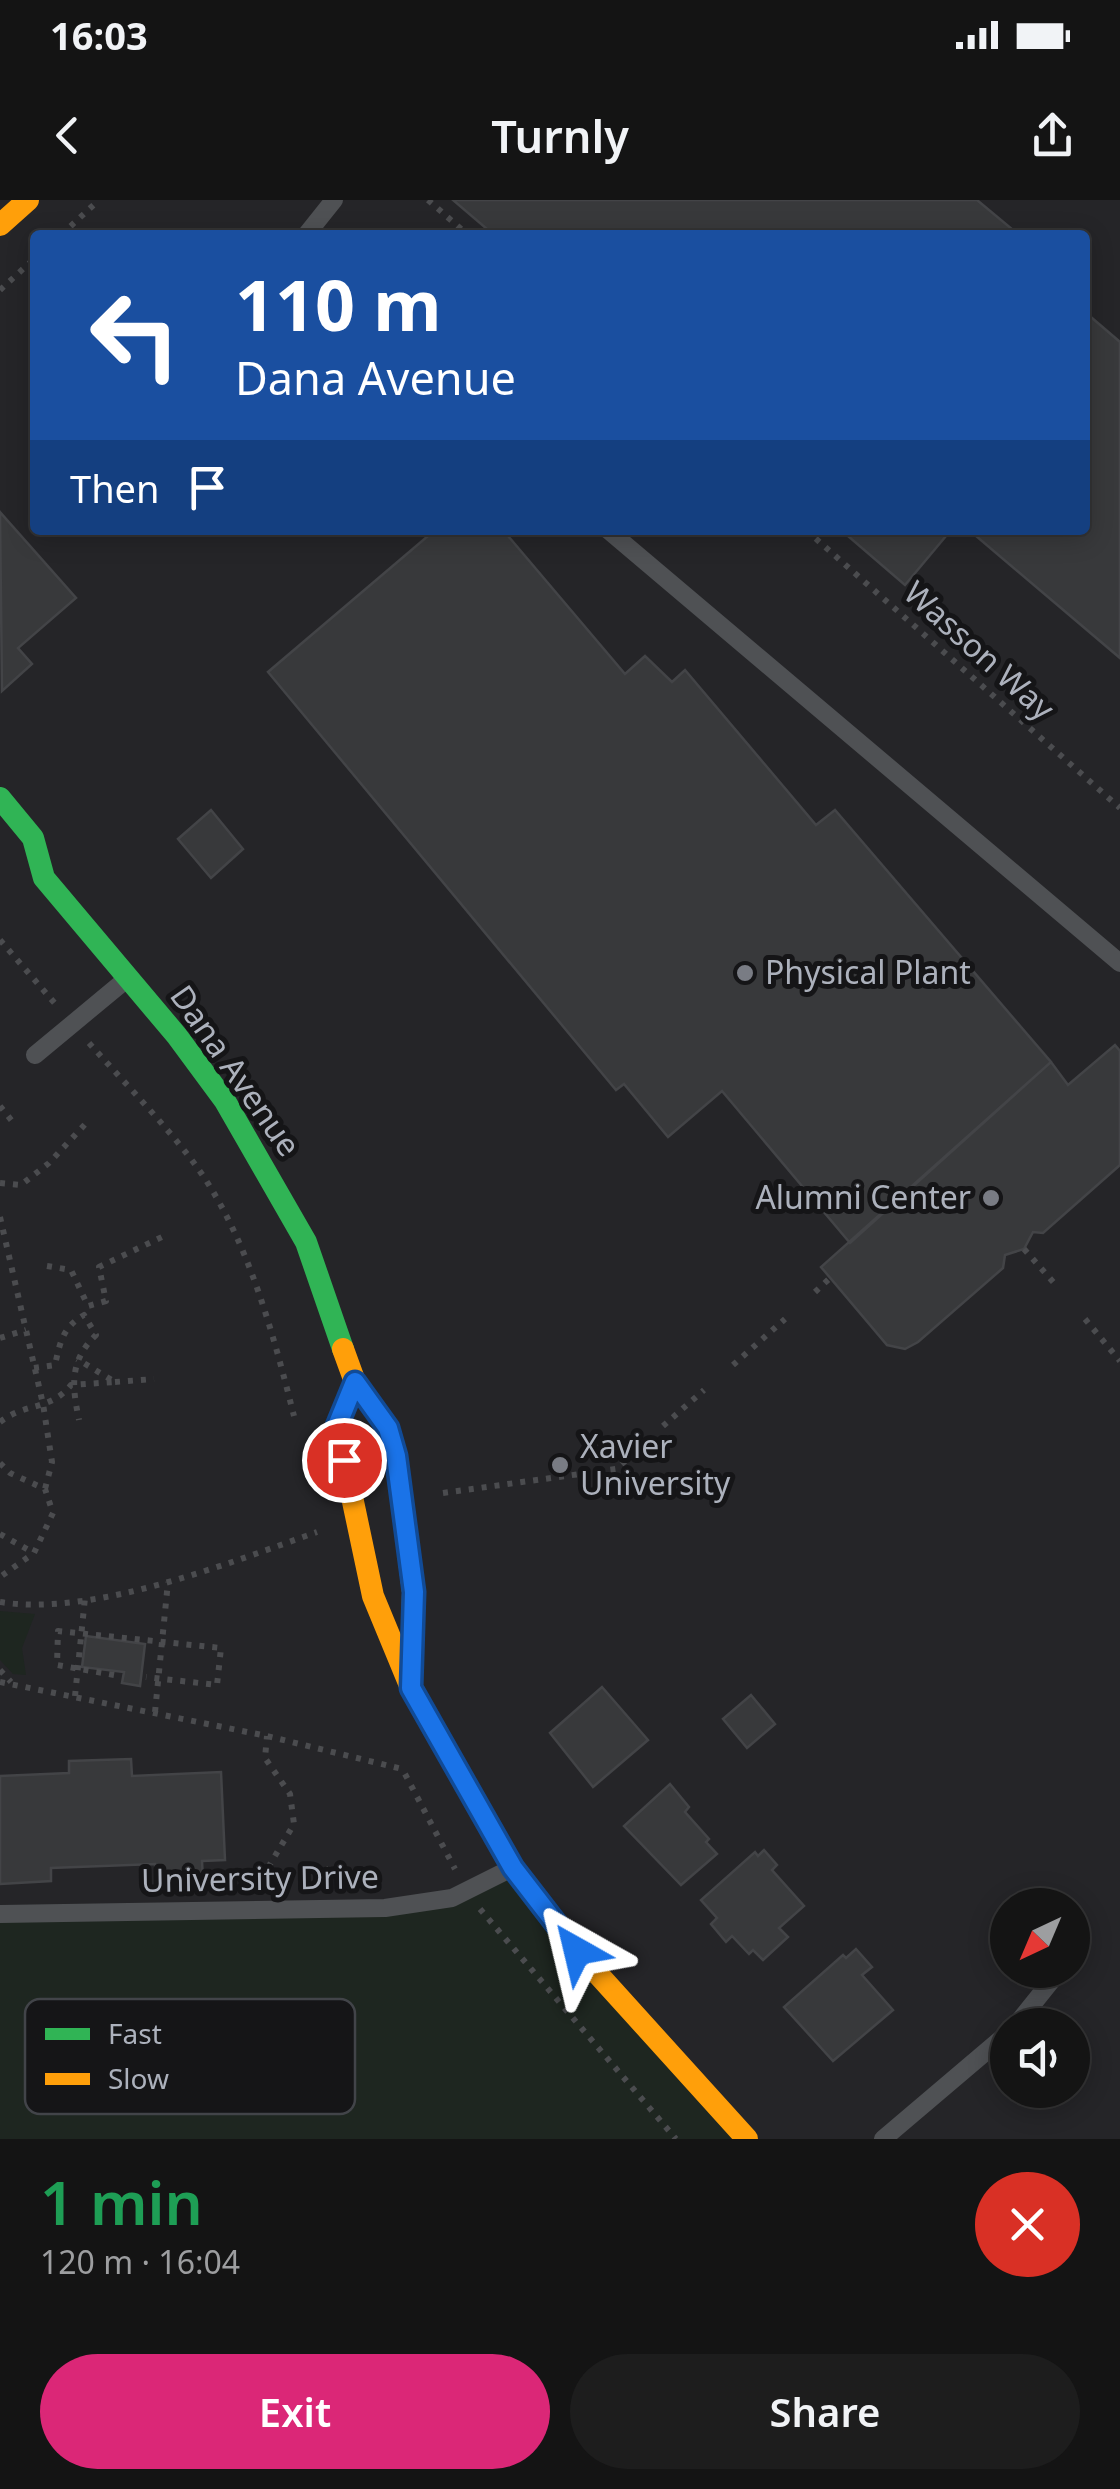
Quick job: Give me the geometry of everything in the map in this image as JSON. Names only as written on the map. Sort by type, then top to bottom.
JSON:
[{"type":"street","points":[[0,225],[28,200]]},
{"type":"street","name":"Dana Avenue","points":[[0,798],[34,838],[44,878],[225,1101],[306,1242],[355,1382],[388,1428],[396,1456],[414,1592],[411,1688]]},
{"type":"street","points":[[14,872],[44,878]]},
{"type":"street","points":[[355,1382],[337,1426],[373,1596],[411,1688],[513,1868],[577,1951],[748,2139]]},
{"type":"lane","points":[[310,230],[334,200]]},
{"type":"lane","points":[[614,535],[1120,964]]},
{"type":"lane","points":[[35,1055],[127,978]]},
{"type":"lane","name":"University Drive","points":[[0,1914],[386,1908],[452,1898],[513,1868]]},
{"type":"lane","points":[[1030,2008],[1046,1988]]},
{"type":"lane","points":[[883,2139],[990,2048]]},
{"type":"path","points":[[66,230],[99,200]]},
{"type":"path","points":[[428,200],[462,230]]},
{"type":"path","points":[[0,290],[30,263]]},
{"type":"path","name":"Wasson Way","points":[[812,535],[1120,808]]},
{"type":"path","points":[[0,940],[192,1161],[234,1234],[259,1298],[296,1423]]},
{"type":"path","points":[[0,1106],[12,1121]]},
{"type":"path","points":[[0,1183],[21,1185],[50,1162],[90,1119]]},
{"type":"path","points":[[0,1217],[44,1404],[52,1462],[45,1489],[53,1513],[34,1553],[0,1577]]},
{"type":"path","points":[[47,1266],[71,1270],[88,1306],[106,1301],[99,1267],[164,1236]]},
{"type":"path","points":[[1024,1249],[1054,1284]]},
{"type":"path","points":[[816,1292],[830,1278]]},
{"type":"path","points":[[0,1422],[14,1411],[58,1402],[71,1385],[77,1360],[96,1335],[84,1315],[69,1324],[61,1338],[55,1365],[34,1368]]},
{"type":"path","points":[[733,1365],[785,1319]]},
{"type":"path","points":[[1086,1319],[1120,1361]]},
{"type":"path","points":[[0,1338],[26,1330]]},
{"type":"path","points":[[77,1360],[114,1382]]},
{"type":"path","points":[[71,1385],[154,1380]]},
{"type":"path","points":[[71,1385],[79,1420]]},
{"type":"path","points":[[664,1426],[704,1390]]},
{"type":"path","points":[[432,1495],[616,1469],[642,1446]]},
{"type":"path","points":[[0,1463],[10,1473],[45,1489]]},
{"type":"path","points":[[314,1513],[320,1545]]},
{"type":"path","points":[[0,1602],[30,1607],[168,1582],[318,1532]]},
{"type":"path","points":[[0,1534],[34,1553]]},
{"type":"path","points":[[156,1712],[168,1582]]},
{"type":"path","points":[[75,1696],[86,1598]]},
{"type":"path","points":[[114,1675],[58,1665],[58,1631],[221,1648],[217,1685],[146,1677]]},
{"type":"path","points":[[0,1670],[12,1683]]},
{"type":"path","points":[[0,1682],[156,1712],[402,1769],[396,1752]]},
{"type":"path","points":[[260,1874],[286,1842],[294,1824],[290,1794],[265,1758],[266,1736]]},
{"type":"path","points":[[228,1882],[260,1874],[328,1870]]},
{"type":"shaded area","name":"Xavier University","points":[[0,200],[1120,200],[1120,2139],[0,2139]]},
{"type":"shaded area","points":[[0,1611],[35,1614],[22,1648],[26,1675],[13,1674],[0,1660]]},
{"type":"shaded area","points":[[513,1868],[747,2139],[0,2139],[0,1914],[452,1898]]},
{"type":"building","points":[[453,200],[977,200],[1013,230],[488,230]]},
{"type":"building","points":[[1090,316],[1120,342],[1120,658],[975,535],[1090,535]]},
{"type":"building","points":[[0,512],[76,598],[18,648],[32,664],[2,691]]},
{"type":"building","name":"Physical Plant","points":[[429,535],[507,535],[625,674],[645,656],[672,682],[685,670],[816,825],[835,810],[1051,1062],[850,1243],[722,1091],[668,1137],[624,1084],[616,1090],[268,672]]},
{"type":"building","points":[[847,535],[947,535],[905,585]]},
{"type":"building","points":[[211,810],[243,849],[211,878],[178,839]]},
{"type":"building","name":"Alumni Center","points":[[1115,1045],[1120,1051],[1120,1165],[1043,1233],[1033,1232],[1024,1249],[1005,1255],[1003,1268],[918,1342],[905,1349],[887,1345],[821,1267],[1051,1062],[1068,1085]]},
{"type":"building","points":[[86,1636],[145,1644],[140,1686],[122,1683],[124,1672],[82,1667]]},
{"type":"building","points":[[602,1687],[648,1740],[593,1787],[550,1733]]},
{"type":"building","points":[[751,1695],[775,1724],[747,1748],[723,1719]]},
{"type":"building","points":[[131,1759],[132,1776],[221,1772],[225,1860],[202,1861],[203,1880],[156,1881],[155,1864],[51,1868],[51,1881],[0,1884],[0,1776],[69,1773],[69,1761]]},
{"type":"building","points":[[670,1784],[689,1807],[685,1812],[717,1854],[681,1885],[624,1826]]},
{"type":"building","points":[[764,1850],[777,1865],[772,1870],[804,1906],[779,1928],[788,1937],[763,1960],[753,1950],[749,1954],[732,1936],[726,1942],[711,1924],[717,1918],[701,1900],[755,1852],[758,1856]]},
{"type":"building","points":[[856,1949],[872,1967],[862,1975],[893,2010],[833,2061],[784,2007],[843,1955],[846,1958]]},
{"type":"traffic: fast","points":[[0,798],[33,838],[44,878],[177,1036],[225,1101],[306,1242],[343,1349]]},
{"type":"traffic: slow","points":[[0,225],[28,200]]},
{"type":"traffic: slow","points":[[343,1349],[355,1382],[388,1428],[396,1456],[413,1592],[411,1688]]},
{"type":"traffic: slow","points":[[355,1382],[337,1426],[373,1596],[411,1688],[513,1868],[577,1951],[747,2139]]},
{"type":"place","name":"Physical Plant","points":[[745,973]]},
{"type":"place","name":"Alumni Center","points":[[991,1198]]},
{"type":"place","name":"Xavier University","points":[[560,1465]]},
{"type":"route","points":[[344,1460],[337,1426],[355,1382],[388,1428],[396,1456],[414,1592],[411,1688],[513,1868],[577,1951]]}]
